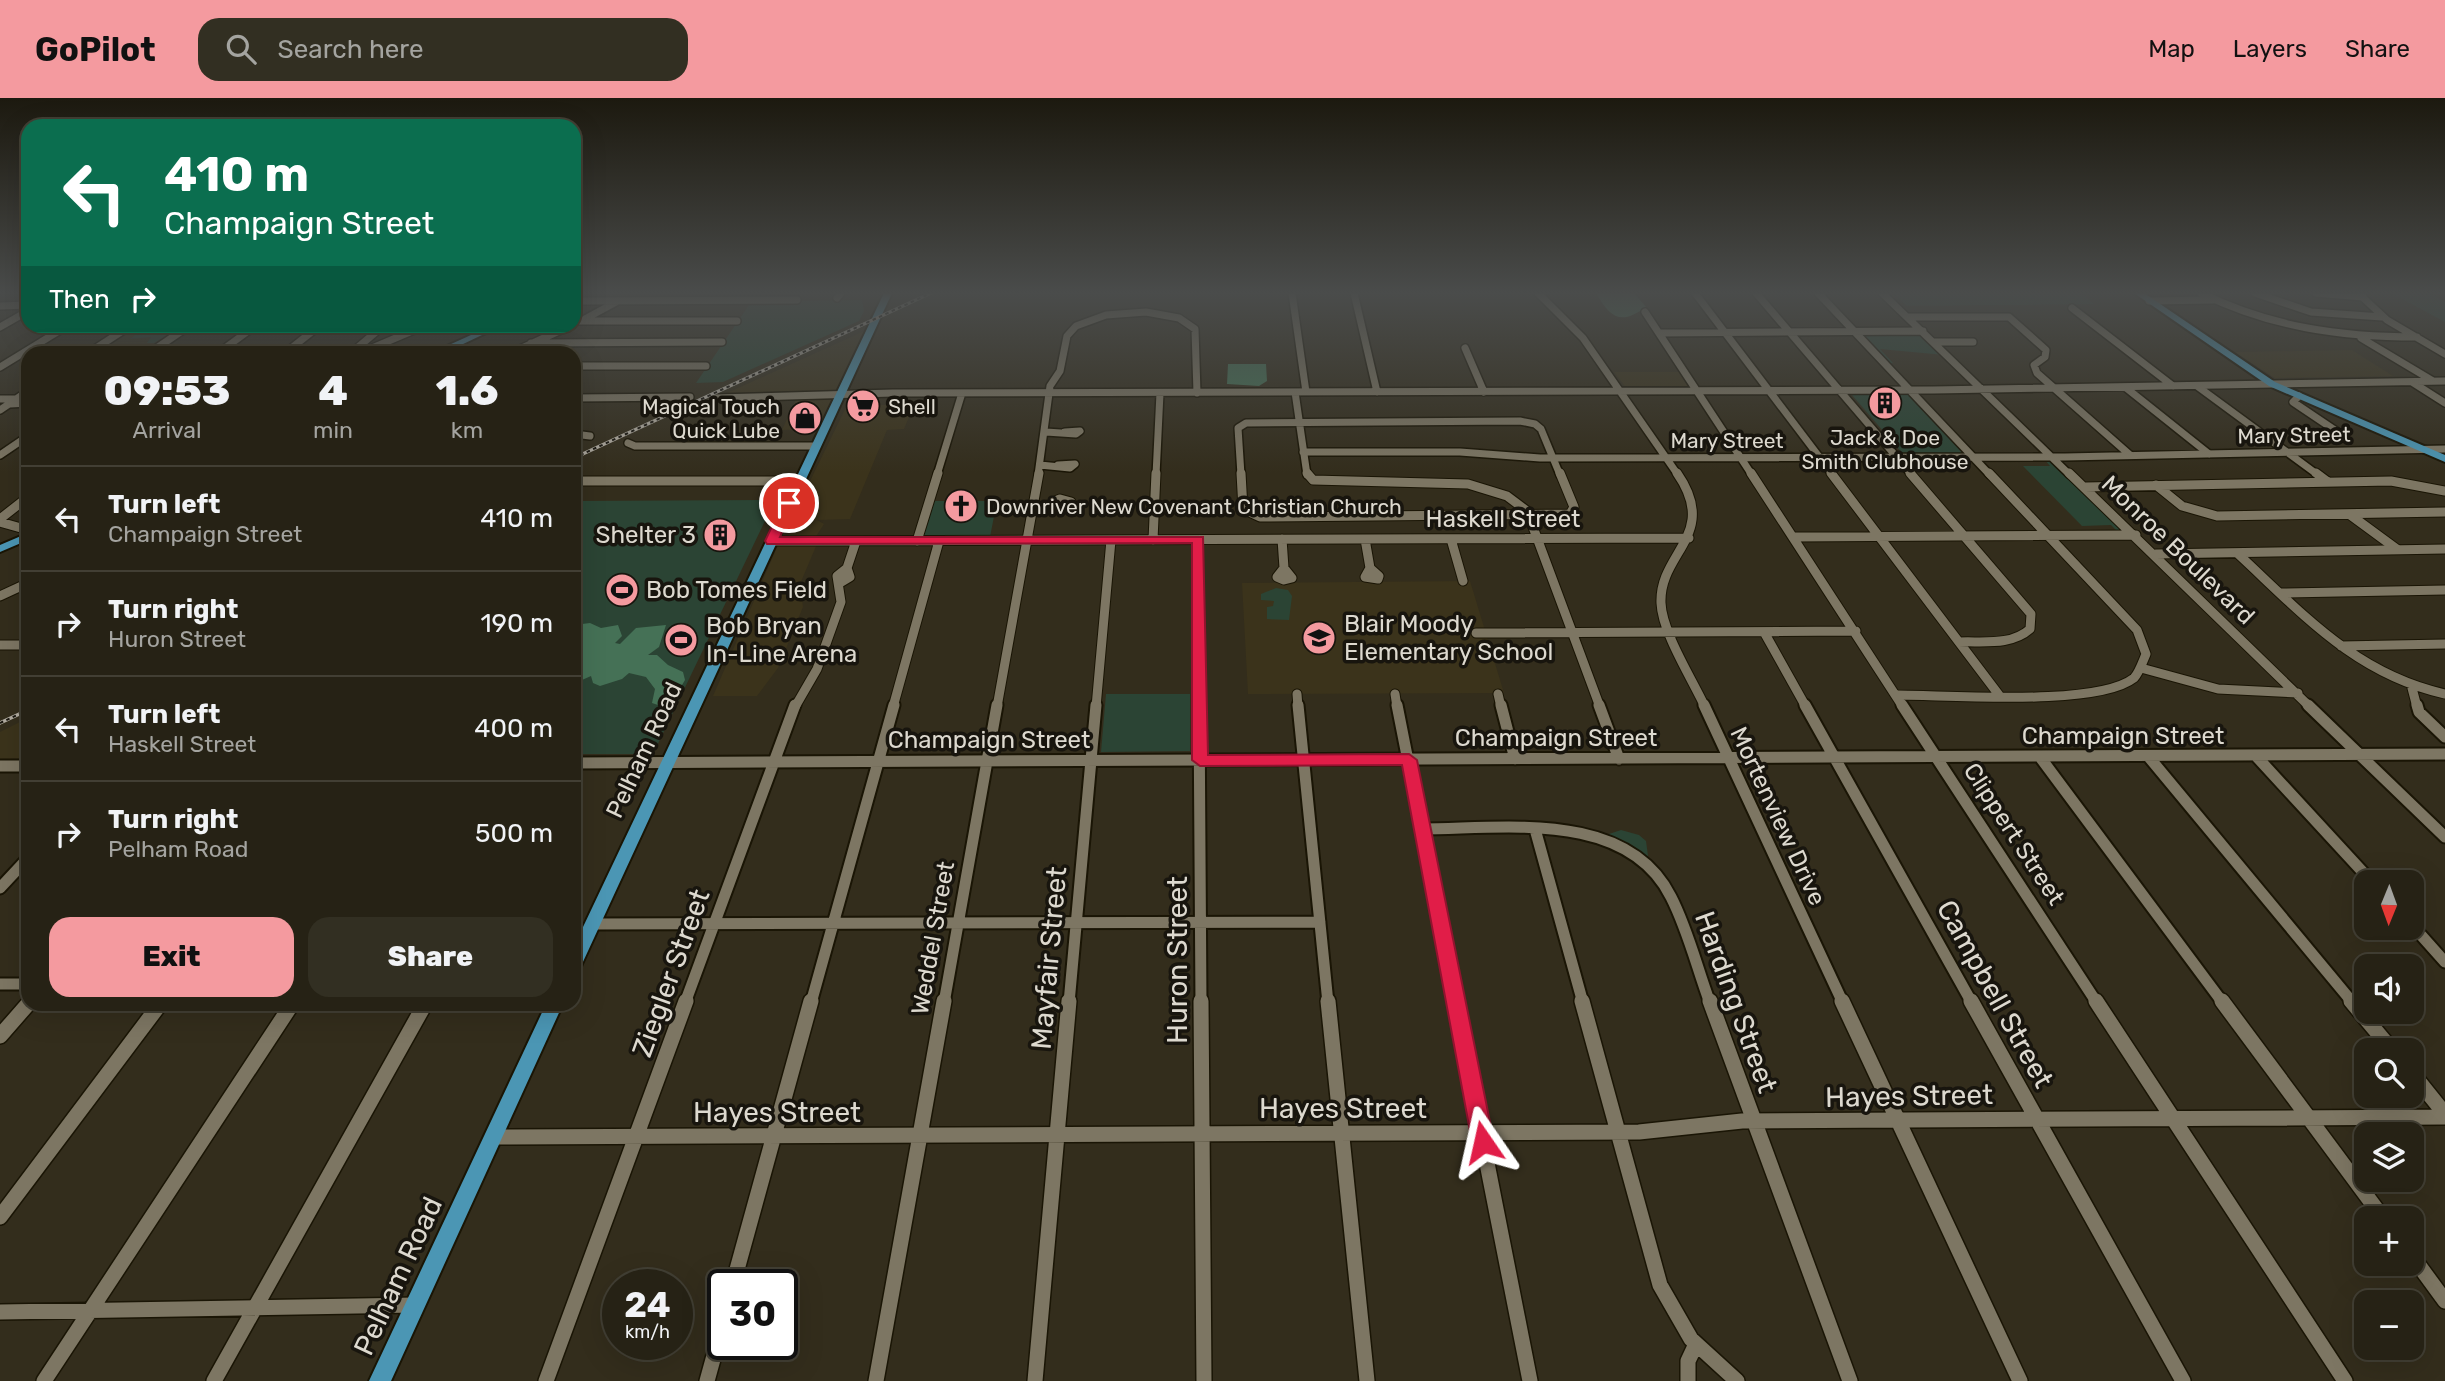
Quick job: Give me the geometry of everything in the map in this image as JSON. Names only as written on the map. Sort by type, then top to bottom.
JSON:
[{"type":"main road","name":"Pelham Road","points":[[581,950],[859,353]]},
{"type":"main road","points":[[2226,353],[2300,401],[2319,404],[2445,459]]},
{"type":"main road","points":[[0,549],[21,537]]},
{"type":"main road","name":"Pelham Road","points":[[380,1381],[552,1011]]},
{"type":"street","points":[[1048,393],[1051,382],[1060,371],[1064,353]]},
{"type":"street","points":[[1195,353],[1197,393]]},
{"type":"street","points":[[1300,353],[1306,392]]},
{"type":"street","points":[[1368,353],[1377,392]]},
{"type":"street","points":[[1467,353],[1484,392]]},
{"type":"street","name":"Mortenview Drive","points":[[1593,353],[1668,457],[1690,496],[1693,516],[1689,538],[1660,596],[1660,606],[1668,632],[2020,1381]]},
{"type":"street","name":"Clippert Street","points":[[1673,353],[2345,1381]]},
{"type":"street","points":[[1740,353],[1999,695]]},
{"type":"street","points":[[1808,353],[2027,607],[2032,620],[2028,631],[2015,639],[1959,642]]},
{"type":"street","points":[[1875,353],[2137,630],[2146,654],[2141,668],[2126,682],[2100,692],[1898,695]]},
{"type":"street","name":"Monroe Boulevard","points":[[1946,353],[2445,837]]},
{"type":"street","points":[[2046,353],[2035,363],[2034,368],[2130,455]]},
{"type":"street","points":[[2130,353],[2173,386]]},
{"type":"street","points":[[2386,353],[2433,381]]},
{"type":"street","points":[[0,367],[21,354]]},
{"type":"street","points":[[581,366],[706,366]]},
{"type":"street","points":[[716,398],[962,393],[1910,390],[2445,381]]},
{"type":"street","points":[[2410,382],[2445,403]]},
{"type":"street","points":[[2197,386],[2328,482]]},
{"type":"street","points":[[2125,387],[2209,454]]},
{"type":"street","points":[[1295,392],[1307,475],[1313,480],[1468,484],[1507,496],[1530,516],[1619,759]]},
{"type":"street","points":[[917,541],[962,393]]},
{"type":"street","name":"Weddel Street","points":[[876,1381],[1034,502],[1046,432],[1048,393]]},
{"type":"street","points":[[1153,540],[1160,393]]},
{"type":"street","points":[[0,410],[21,396]]},
{"type":"street","points":[[581,398],[690,397]]},
{"type":"street","points":[[0,401],[21,401]]},
{"type":"street","points":[[2300,401],[2345,437]]},
{"type":"street","points":[[1299,422],[1531,423],[1540,428],[1574,507],[1572,513],[1530,516],[1260,517],[1248,514],[1243,509],[1238,432],[1242,425],[1299,422]]},
{"type":"street","points":[[1046,432],[1065,432]]},
{"type":"street","points":[[581,435],[590,436]]},
{"type":"street","points":[[0,455],[21,441]]},
{"type":"street","points":[[628,443],[635,446],[816,446]]},
{"type":"street","name":"Mary Street","points":[[1303,452],[1460,452],[1553,458],[2055,457],[2445,449]]},
{"type":"street","points":[[1040,466],[1058,466]]},
{"type":"street","points":[[581,481],[800,481]]},
{"type":"street","points":[[2085,486],[2397,481],[2445,491]]},
{"type":"street","points":[[2155,485],[2182,506],[2211,516],[2445,512]]},
{"type":"street","points":[[1034,502],[1053,502]]},
{"type":"street","points":[[21,503],[0,520],[21,530]]},
{"type":"street","points":[[2349,514],[2398,550]]},
{"type":"street","points":[[1794,537],[2136,535]]},
{"type":"street","name":"Haskell Street","points":[[772,541],[1689,538]]},
{"type":"street","points":[[1282,539],[1284,568]]},
{"type":"street","points":[[1365,539],[1370,568]]},
{"type":"street","points":[[1451,539],[1463,581]]},
{"type":"street","name":"Mayfair Street","points":[[1035,1381],[1111,540]]},
{"type":"street","name":"Huron Street","points":[[1198,540],[1204,1381]]},
{"type":"street","name":"Ziegler Street","points":[[546,1381],[799,695],[817,669],[841,602],[840,583],[850,577],[847,568],[856,541]]},
{"type":"street","points":[[737,1269],[939,541]]},
{"type":"street","points":[[2156,554],[2445,549]]},
{"type":"street","points":[[2237,553],[2369,669],[2412,688],[2445,694]]},
{"type":"street","points":[[0,596],[21,588]]},
{"type":"street","points":[[2282,593],[2445,590]]},
{"type":"street","points":[[1476,633],[1856,631]]},
{"type":"street","name":"Campbell Street","points":[[1763,632],[2183,1381]]},
{"type":"street","points":[[2341,646],[2445,644]]},
{"type":"street","points":[[0,645],[21,645]]},
{"type":"street","points":[[2141,668],[2204,689],[2248,693],[2298,693]]},
{"type":"street","points":[[2412,688],[2418,712],[2445,737]]},
{"type":"street","points":[[1297,694],[1367,1381]]},
{"type":"street","points":[[1395,694],[1530,1381]]},
{"type":"street","points":[[1498,694],[1515,759]]},
{"type":"street","name":"Champaign Street","points":[[581,762],[2445,754]]},
{"type":"street","points":[[2256,756],[2361,870]]},
{"type":"street","points":[[2040,757],[2375,1206]]},
{"type":"street","points":[[2148,757],[2382,1038]]},
{"type":"street","points":[[2,768],[21,767]]},
{"type":"street","name":"Harding Street","points":[[1422,829],[1574,831],[1616,844],[1643,861],[1665,884],[1850,1381]]},
{"type":"street","points":[[1535,829],[1660,1285],[1674,1315],[1696,1344],[1737,1381]]},
{"type":"street","points":[[0,888],[21,866]]},
{"type":"street","points":[[593,925],[1320,922]]},
{"type":"street","points":[[2424,938],[2445,962]]},
{"type":"street","points":[[0,984],[21,984]]},
{"type":"street","points":[[0,1037],[21,1011]]},
{"type":"street","points":[[0,1217],[155,1011]]},
{"type":"street","points":[[44,1381],[287,1011]]},
{"type":"street","points":[[214,1381],[421,1011]]},
{"type":"street","points":[[2424,1088],[2445,1115]]},
{"type":"street","name":"Hayes Street","points":[[493,1137],[1619,1132],[1755,1121],[2445,1115]]},
{"type":"street","points":[[2424,1272],[2445,1301]]},
{"type":"street","points":[[0,1312],[415,1305]]},
{"type":"street","points":[[1688,1381],[1688,1361],[1696,1344]]},
{"type":"street","points":[[707,1381],[713,1360]]},
{"type":"shaded area","points":[[816,353],[859,353],[823,429],[782,430],[797,397],[716,398]]},
{"type":"shaded area","points":[[2236,353],[2357,353],[2393,376],[2275,378]]},
{"type":"shaded area","points":[[1614,372],[1681,372],[1691,385],[1687,389],[1627,389]]},
{"type":"shaded area","points":[[850,399],[880,399],[878,405],[914,405],[904,429],[887,430],[850,519],[817,520],[824,524],[815,538],[788,538],[796,520],[791,520]]},
{"type":"shaded area","points":[[817,544],[800,584],[803,607],[778,668],[757,696],[713,696],[778,545]]},
{"type":"shaded area","name":"Blair Moody Elementary School","points":[[1470,581],[1504,693],[1248,694],[1242,583]]},
{"type":"shaded area","points":[[21,722],[21,758],[0,759],[0,732]]},
{"type":"green space","points":[[716,353],[788,353],[723,382],[696,383]]},
{"type":"green space","points":[[1878,353],[1884,353],[1893,363],[1888,364]]},
{"type":"green space","points":[[1228,364],[1266,364],[1267,381],[1259,386],[1227,384]]},
{"type":"green space","points":[[1910,394],[1965,453],[1903,454],[1852,395]]},
{"type":"green space","points":[[2045,460],[2054,460],[2128,532],[2118,532],[2111,525],[2082,526],[2023,466],[2050,466]]},
{"type":"green space","points":[[775,500],[653,754],[581,754],[581,501]]},
{"type":"green space","points":[[932,501],[997,501],[990,537],[922,538]]},
{"type":"green space","points":[[1276,588],[1288,590],[1292,596],[1289,620],[1267,619],[1267,607],[1273,606],[1274,601],[1261,600],[1261,594]]},
{"type":"green space","points":[[590,623],[601,628],[618,625],[622,636],[615,643],[620,644],[636,628],[666,625],[659,647],[648,655],[657,655],[668,665],[683,672],[685,680],[672,702],[658,705],[652,703],[655,689],[646,677],[629,673],[622,679],[600,686],[593,683],[591,676],[581,680],[581,624]]},
{"type":"green space","points":[[1106,694],[1190,694],[1190,751],[1101,752]]},
{"type":"green space","points":[[1621,830],[1639,835],[1646,841],[1648,856],[1643,857],[1606,835]]},
{"type":"railway","points":[[581,455],[801,353]]},
{"type":"railway","points":[[0,723],[21,713]]},
{"type":"place","name":"Jack & Doe Smith Clubhouse","points":[[1885,403]]},
{"type":"place","name":"Shell","points":[[863,406]]},
{"type":"place","name":"Magical Touch Quick Lube","points":[[805,418]]},
{"type":"place","name":"Downriver New Covenant Christian Church","points":[[961,506]]},
{"type":"place","name":"Shelter 3","points":[[720,535]]},
{"type":"place","name":"Bob Tomes Field","points":[[622,590]]},
{"type":"place","name":"Blair Moody Elementary School","points":[[1319,638]]},
{"type":"place","name":"Bob Bryan In-Line Arena","points":[[681,640]]},
{"type":"route","points":[[789,503],[772,541],[1198,540],[1200,760],[1409,760],[1483,1142]]}]
